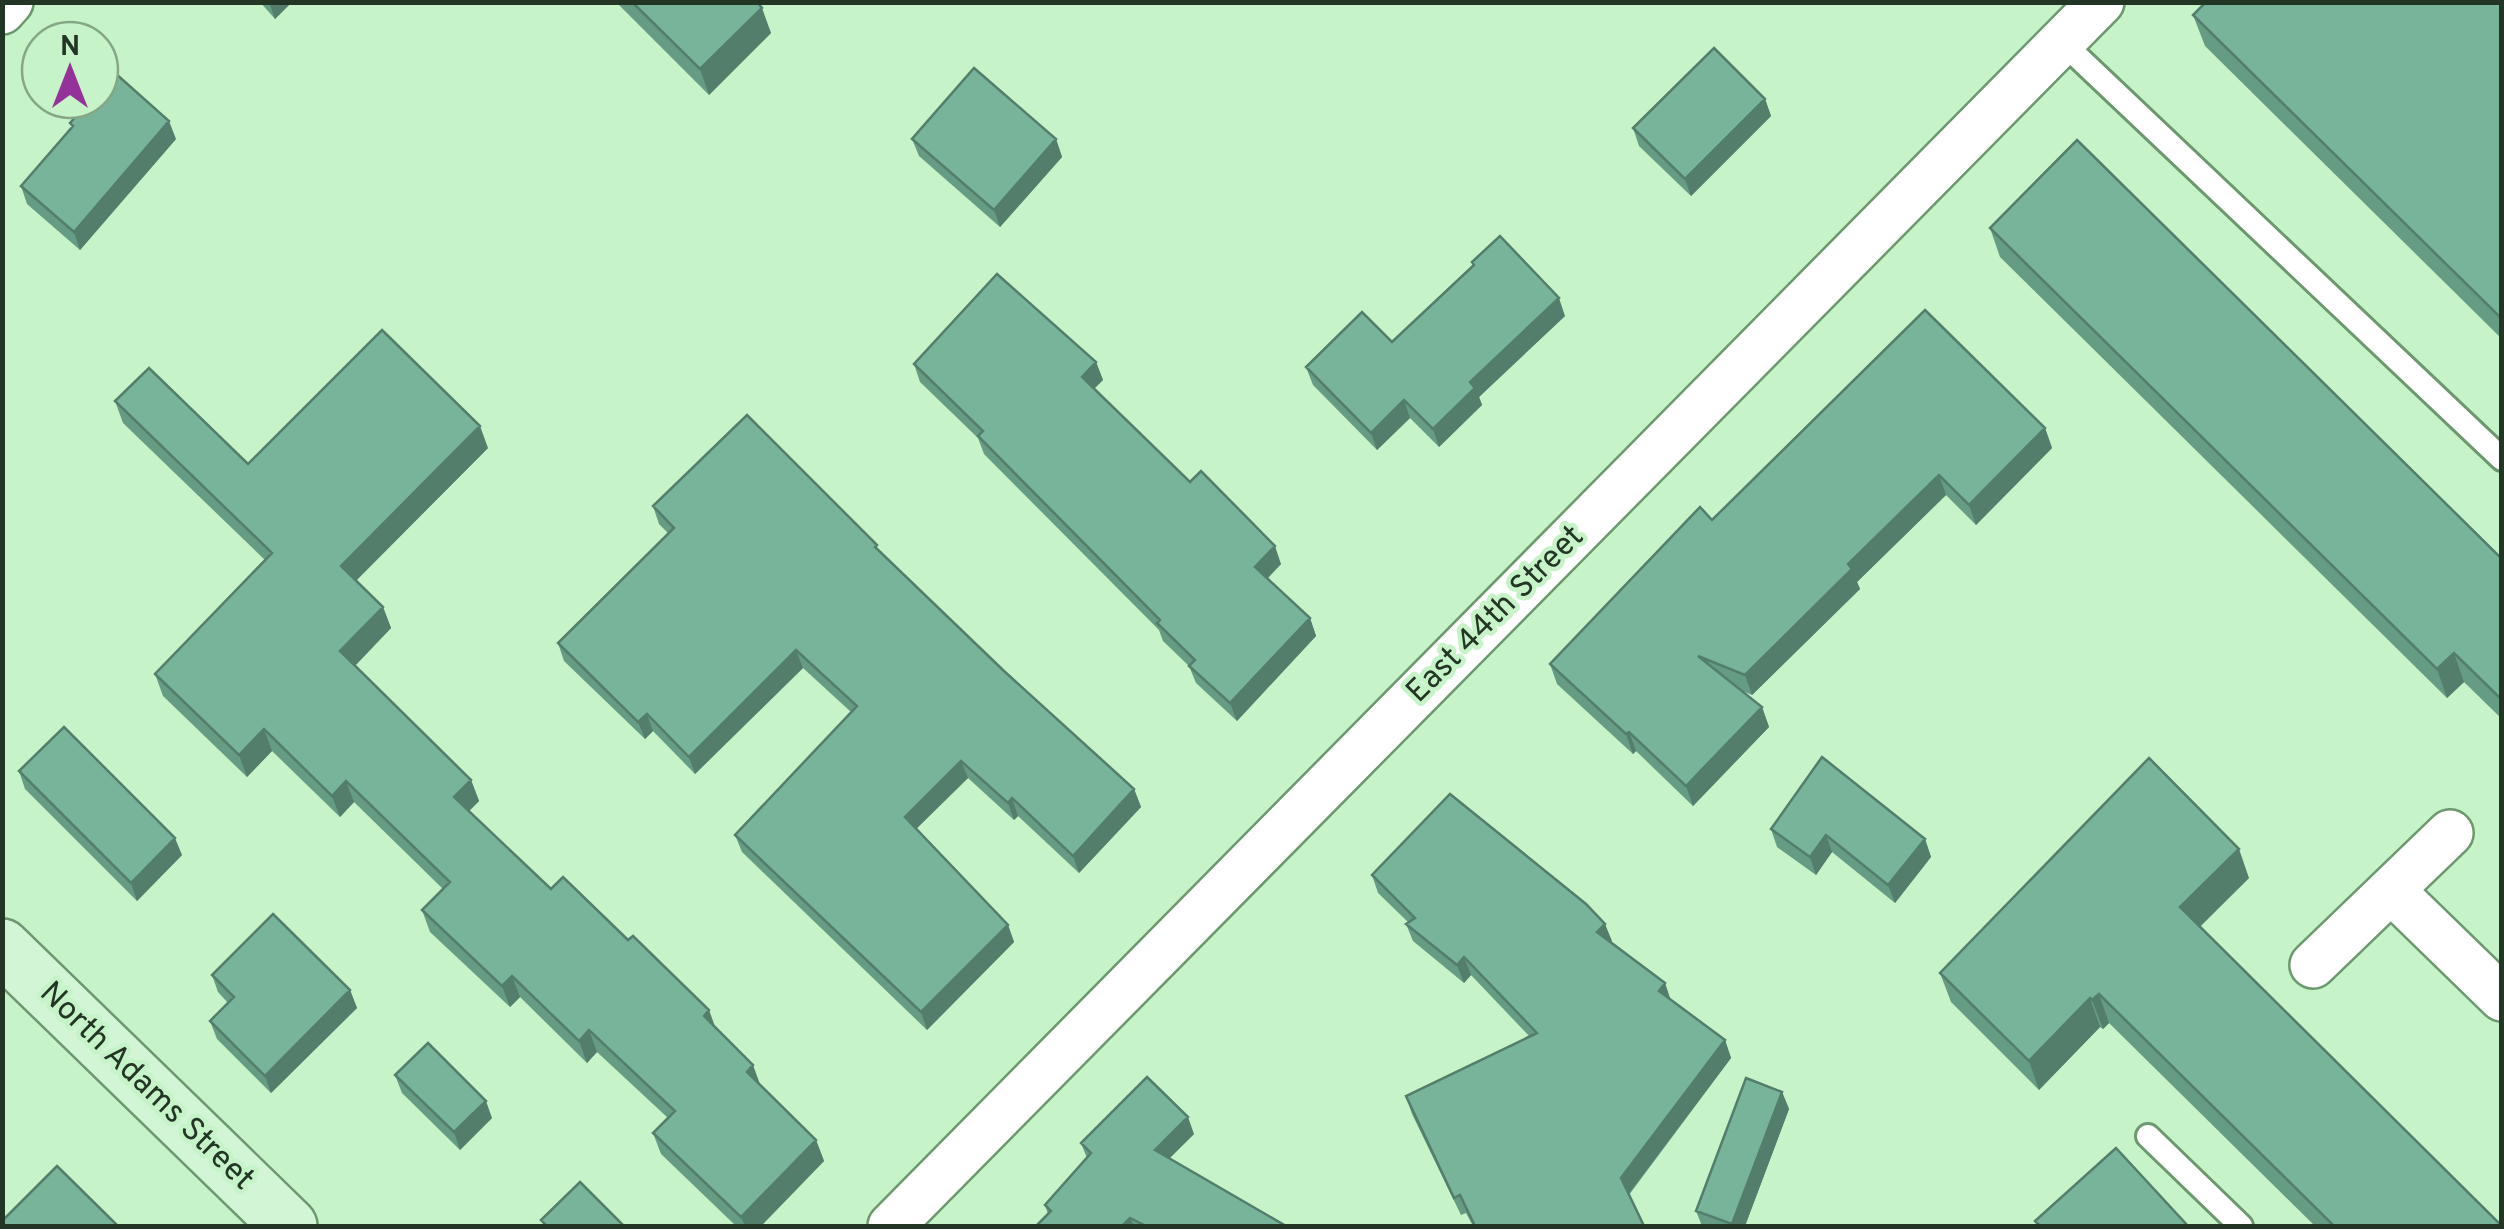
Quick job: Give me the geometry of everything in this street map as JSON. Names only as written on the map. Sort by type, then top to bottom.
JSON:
[{"type":"street","points":[[2,10],[10,2]]},
{"type":"street","name":"East 44th Street","points":[[892,1226],[2101,2]]},
{"type":"street","points":[[2313,965],[2450,833]]},
{"type":"street","points":[[2391,890],[2502,998]]},
{"type":"street","name":"North Adams Street","points":[[2,946],[289,1226]]},
{"type":"lane","points":[[2062,42],[2502,459]]},
{"type":"lane","points":[[2148,1136],[2241,1226]]},
{"type":"building","points":[[632,2],[757,2],[762,8],[700,69]]},
{"type":"building","points":[[2206,2],[2502,2],[2502,319],[2193,15]]},
{"type":"building","points":[[1714,48],[1765,99],[1685,179],[1633,128]]},
{"type":"building","points":[[974,68],[1056,139],[994,210],[912,139]]},
{"type":"building","points":[[120,77],[169,121],[74,232],[21,186],[73,126],[70,123],[120,120]]},
{"type":"building","points":[[2077,140],[2502,559],[2502,700],[2454,653],[2437,669],[1990,228]]},
{"type":"building","points":[[1500,236],[1559,298],[1470,382],[1475,388],[1433,429],[1404,400],[1371,433],[1306,367],[1362,312],[1392,342]]},
{"type":"building","points":[[997,274],[1096,362],[1082,377],[1190,482],[1201,471],[1275,546],[1255,567],[1310,618],[1230,703],[1189,666],[1195,660],[1157,623],[1160,620],[978,436],[983,431],[914,364]]},
{"type":"building","points":[[1925,310],[2045,428],[1969,505],[1939,475],[1848,564],[1852,569],[1745,675],[1698,656],[1762,707],[1686,786],[1550,664],[1700,507],[1712,520]]},
{"type":"building","points":[[382,330],[480,426],[341,566],[383,607],[340,651],[471,780],[454,797],[551,889],[563,877],[628,940],[633,936],[709,1010],[704,1016],[753,1065],[747,1072],[816,1140],[741,1217],[653,1133],[675,1111],[589,1030],[579,1041],[512,976],[502,986],[422,910],[450,882],[346,781],[332,796],[264,729],[239,755],[155,674],[272,553],[115,401],[149,368],[248,464]]},
{"type":"building","points":[[747,415],[875,547],[1134,789],[1073,856],[1012,798],[1008,803],[961,761],[905,817],[1008,925],[921,1012],[735,835],[857,706],[796,650],[689,757],[647,714],[638,722],[558,643],[674,528],[653,506]]},
{"type":"building","points":[[64,727],[175,838],[131,883],[19,771]]},
{"type":"building","points":[[1822,757],[1925,839],[1888,885],[1826,835],[1810,857],[1771,829]]},
{"type":"building","points":[[2149,758],[2239,849],[2180,907],[2502,1226],[2334,1226],[2099,994],[2090,998],[2029,1061],[1940,973]]},
{"type":"building","points":[[1450,794],[1586,904],[1605,924],[1597,932],[1665,983],[1659,991],[1725,1040],[1621,1178],[1644,1226],[1475,1226],[1460,1195],[1454,1198],[1406,1096],[1537,1033],[1464,957],[1457,965],[1406,924],[1415,918],[1372,875]]},
{"type":"building","points":[[273,914],[350,990],[265,1076],[210,1021],[234,997],[212,975]]},
{"type":"building","points":[[428,1043],[486,1101],[454,1132],[395,1075]]},
{"type":"building","points":[[1147,1077],[1188,1117],[1155,1150],[1286,1226],[1146,1226],[1130,1218],[1122,1226],[1036,1226],[1051,1211],[1045,1205],[1091,1153],[1081,1143]]},
{"type":"building","points":[[1746,1078],[1782,1092],[1732,1224],[1696,1211]]},
{"type":"building","points":[[2116,1148],[2188,1226],[2040,1226],[2035,1221]]},
{"type":"building","points":[[57,1166],[118,1226],[2,1226],[2,1221]]},
{"type":"building","points":[[580,1182],[624,1226],[543,1226],[541,1220]]}]
